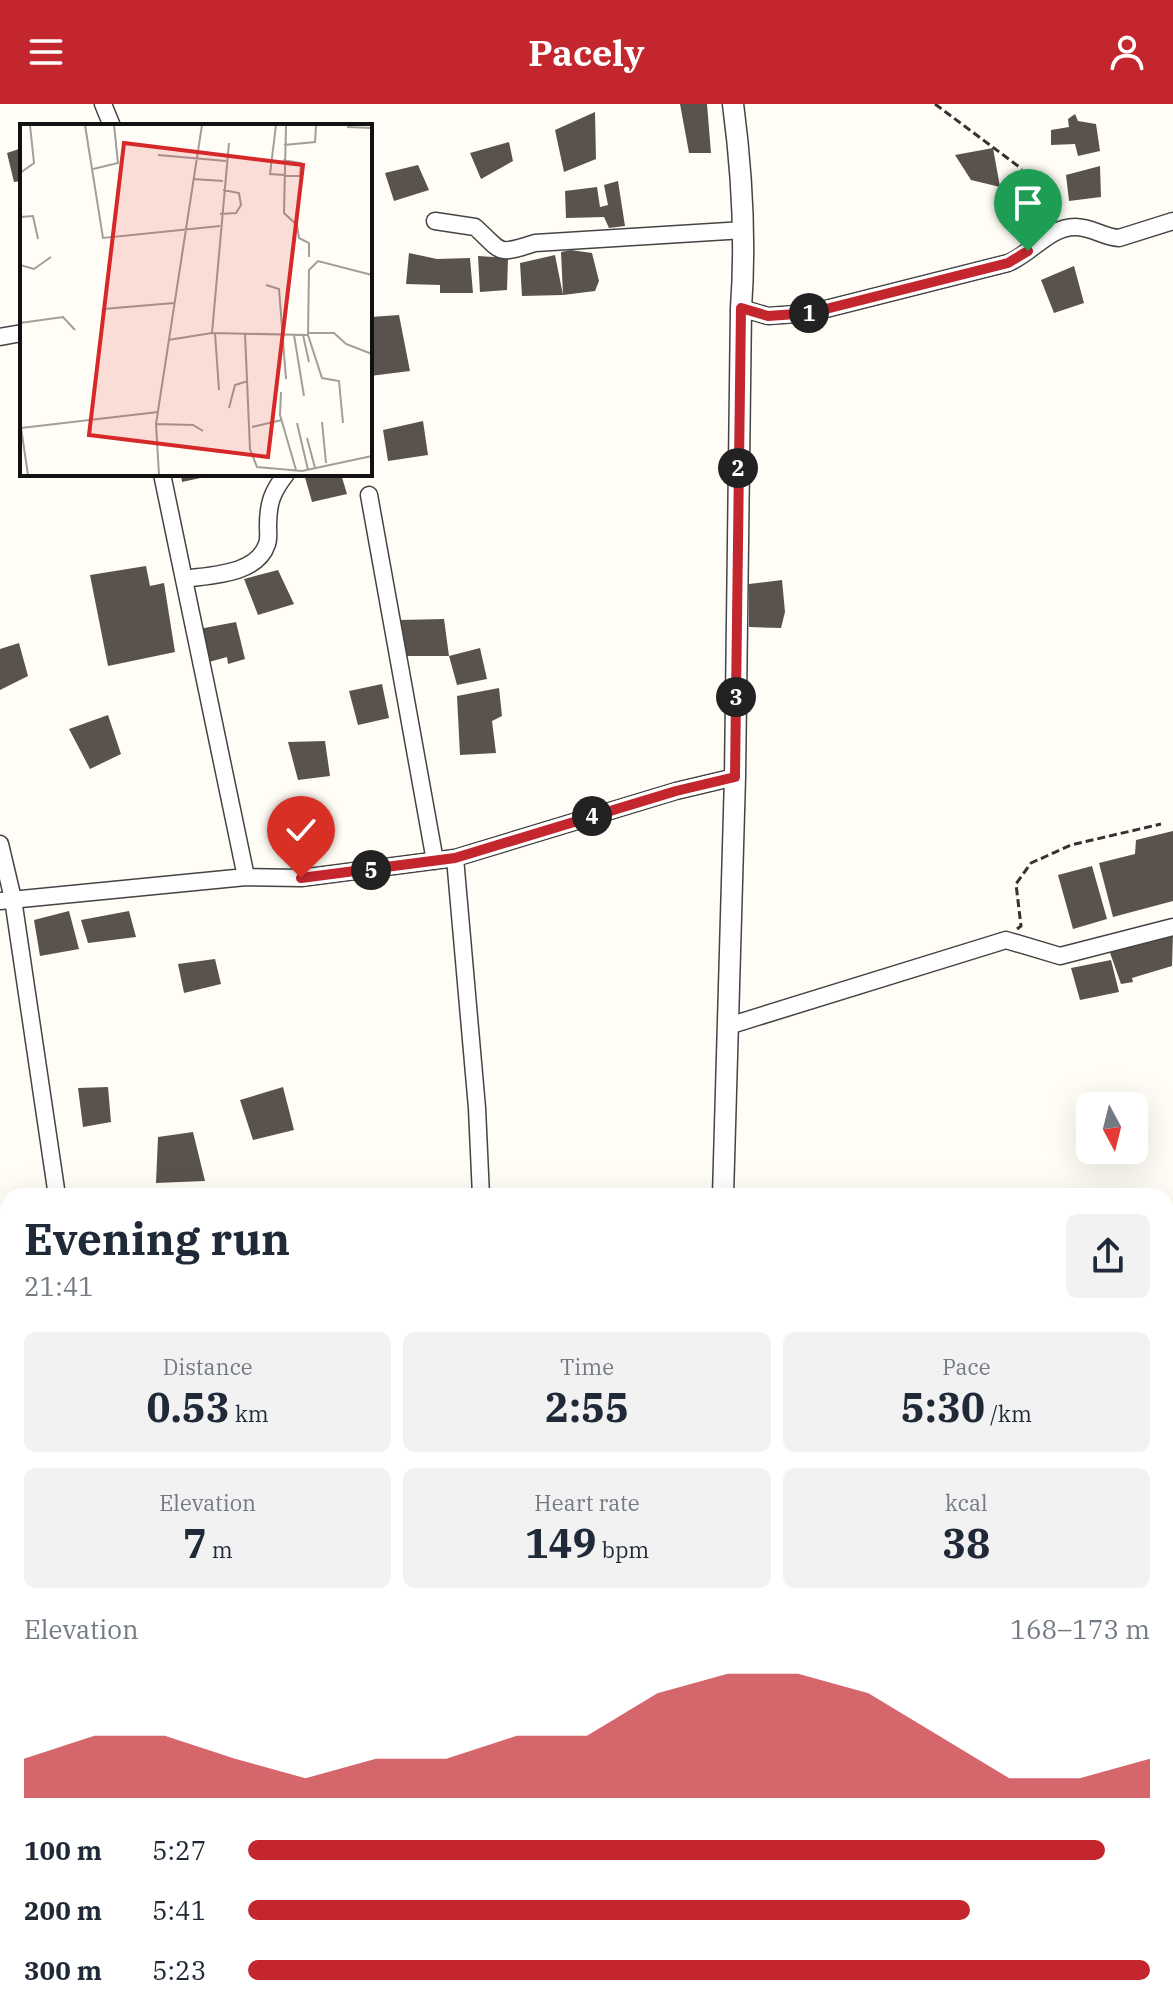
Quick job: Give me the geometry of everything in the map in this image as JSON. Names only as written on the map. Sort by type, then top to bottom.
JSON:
[{"type":"street","points":[[103,104],[111,124]]},
{"type":"street","points":[[723,1188],[735,777],[744,230],[733,104]]},
{"type":"street","points":[[435,221],[475,227],[491,245],[504,251],[535,243],[744,230]]},
{"type":"street","points":[[741,308],[768,316],[810,313],[1008,263],[1059,231],[1072,227],[1096,230],[1119,238],[1173,221]]},
{"type":"street","points":[[0,337],[20,333]]},
{"type":"street","points":[[162,476],[246,877]]},
{"type":"street","points":[[184,579],[233,571],[253,562],[263,553],[268,543],[269,503],[274,489],[284,476]]},
{"type":"street","points":[[369,495],[435,861]]},
{"type":"street","points":[[7,900],[246,877],[301,878],[455,858],[676,791],[735,777]]},
{"type":"street","points":[[0,844],[56,1188]]},
{"type":"street","points":[[455,858],[477,1108],[481,1188]]},
{"type":"street","points":[[728,1026],[1006,940],[1060,956],[1173,927]]},
{"type":"path","points":[[935,104],[1022,169]]},
{"type":"path","points":[[1006,940],[1021,926],[1016,884],[1031,863],[1071,845],[1161,824]]},
{"type":"building","points":[[680,104],[707,104],[711,153],[689,153]]},
{"type":"building","points":[[595,112],[596,159],[564,172],[555,130]]},
{"type":"building","points":[[1075,114],[1078,121],[1096,124],[1100,151],[1078,156],[1075,144],[1051,145],[1051,130],[1069,127],[1068,119]]},
{"type":"building","points":[[509,142],[513,161],[481,179],[470,153]]},
{"type":"building","points":[[993,148],[1000,187],[971,180],[955,155]]},
{"type":"building","points":[[20,149],[20,181],[14,182],[7,153]]},
{"type":"building","points":[[418,165],[429,190],[394,201],[385,173]]},
{"type":"building","points":[[1100,166],[1101,197],[1069,201],[1066,175]]},
{"type":"building","points":[[618,181],[625,226],[609,228],[604,217],[566,218],[565,191],[597,187],[600,207],[608,205],[604,185]]},
{"type":"building","points":[[561,252],[592,253],[599,281],[595,291],[563,295]]},
{"type":"building","points":[[409,253],[437,259],[470,258],[473,293],[440,293],[440,285],[406,284]]},
{"type":"building","points":[[555,255],[563,295],[522,296],[520,263]]},
{"type":"building","points":[[478,256],[508,258],[507,290],[480,292]]},
{"type":"building","points":[[1074,266],[1084,303],[1054,313],[1041,280]]},
{"type":"building","points":[[399,315],[410,371],[372,376],[372,317]]},
{"type":"building","points":[[423,421],[428,455],[388,461],[383,430]]},
{"type":"building","points":[[181,476],[209,476],[182,482]]},
{"type":"building","points":[[305,476],[342,476],[347,494],[312,502]]},
{"type":"building","points":[[146,566],[150,586],[164,583],[175,652],[108,666],[90,575]]},
{"type":"building","points":[[278,570],[294,604],[258,615],[244,579]]},
{"type":"building","points":[[782,580],[785,612],[781,628],[749,627],[749,584]]},
{"type":"building","points":[[444,619],[449,656],[405,656],[399,620]]},
{"type":"building","points":[[236,622],[245,659],[228,664],[227,657],[209,662],[199,629]]},
{"type":"building","points":[[19,643],[28,676],[0,690],[0,649]]},
{"type":"building","points":[[480,648],[487,679],[457,685],[449,656]]},
{"type":"building","points":[[382,684],[389,718],[358,725],[349,691]]},
{"type":"building","points":[[499,688],[502,716],[492,721],[496,753],[460,755],[457,696]]},
{"type":"building","points":[[108,715],[121,754],[90,769],[69,729]]},
{"type":"building","points":[[325,741],[330,776],[298,780],[288,742]]},
{"type":"building","points":[[1173,831],[1173,901],[1113,917],[1099,863],[1135,854],[1136,840]]},
{"type":"building","points":[[1092,866],[1107,919],[1073,929],[1058,875]]},
{"type":"building","points":[[69,911],[79,949],[40,956],[34,920]]},
{"type":"building","points":[[129,911],[136,937],[88,943],[81,920]]},
{"type":"building","points":[[1173,934],[1172,966],[1121,984],[1108,947],[1127,944],[1129,947]]},
{"type":"building","points":[[215,959],[221,984],[184,993],[178,964]]},
{"type":"building","points":[[1111,960],[1119,992],[1080,1000],[1071,968]]},
{"type":"building","points":[[108,1087],[111,1122],[83,1127],[78,1088]]},
{"type":"building","points":[[283,1087],[294,1130],[253,1140],[240,1100]]},
{"type":"building","points":[[193,1132],[205,1181],[156,1183],[158,1137]]},
{"type":"route","points":[[301,878],[455,858],[676,791],[735,777],[741,308],[768,316],[810,313],[1008,263],[1028,251]]}]
